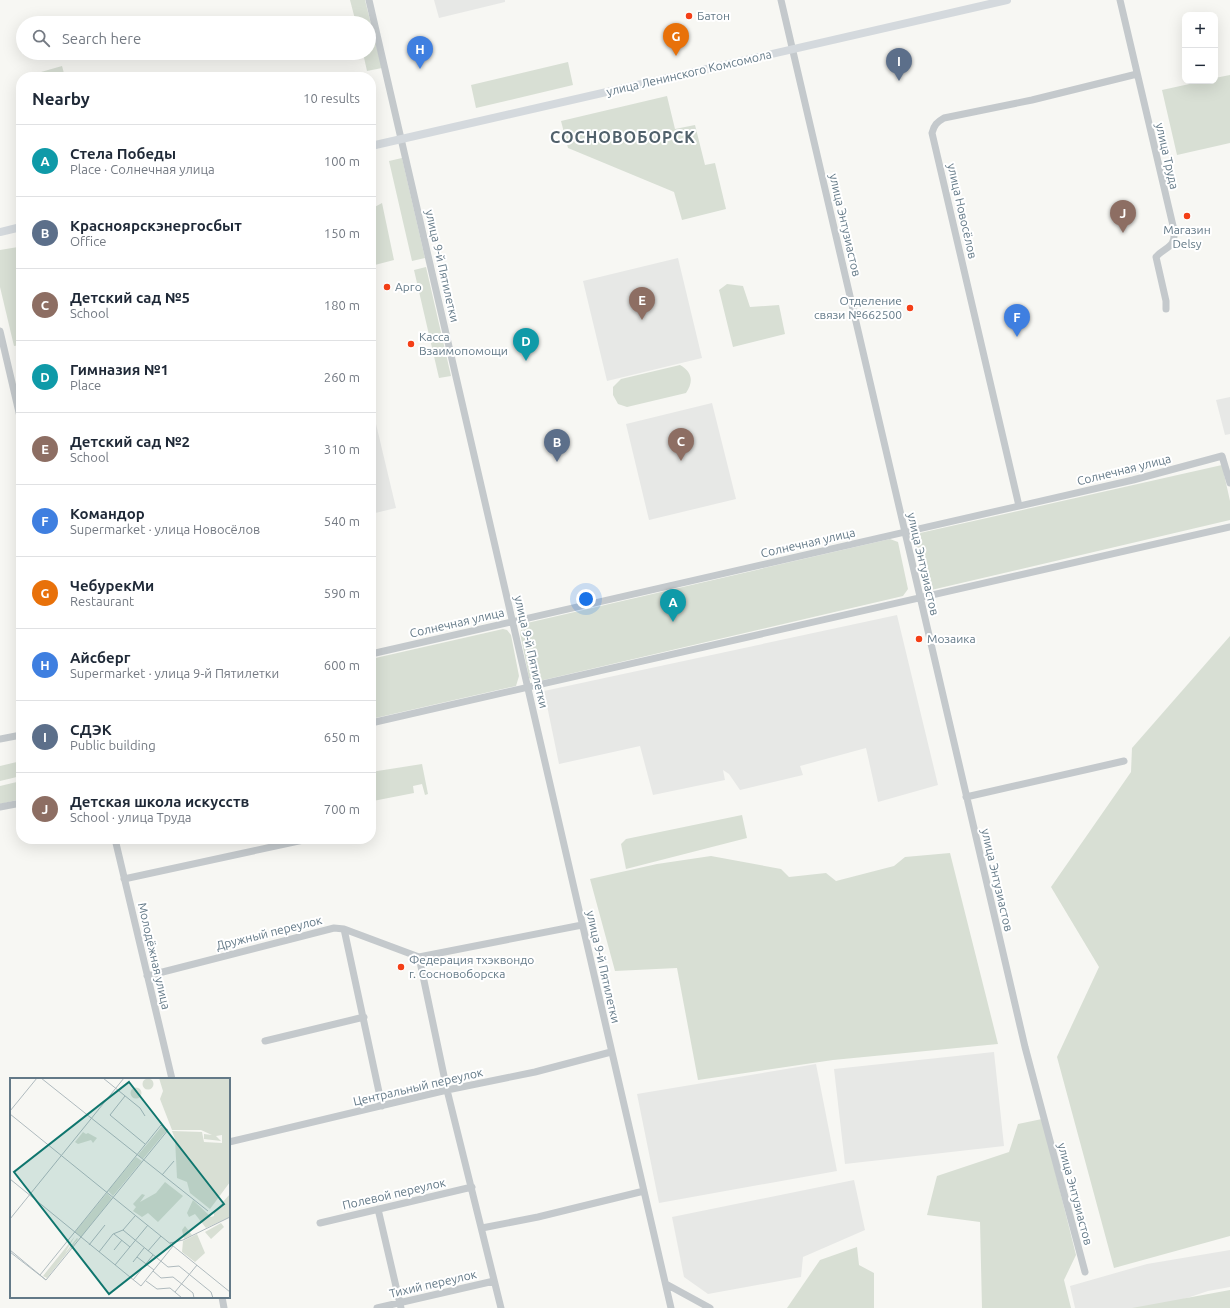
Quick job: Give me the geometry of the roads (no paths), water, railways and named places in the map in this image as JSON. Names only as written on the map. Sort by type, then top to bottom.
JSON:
[{"type":"main road","name":"улица Ленинского Комсомола","points":[[376,145],[1007,0]]},
{"type":"main road","points":[[0,232],[16,228]]},
{"type":"street","name":"улица 9-й Пятилетки","points":[[369,0],[373,16]]},
{"type":"street","name":"улица Энтузиастов","points":[[781,0],[1024,1047],[1085,1272]]},
{"type":"street","name":"улица Труда","points":[[1120,0],[1174,236],[1170,248],[1156,257],[1166,301],[1166,309]]},
{"type":"street","name":"улица 9-й Пятилетки","points":[[376,31],[671,1308]]},
{"type":"street","name":"улица Новосёлов","points":[[1019,506],[932,133],[937,122],[944,118],[1032,100],[1136,74]]},
{"type":"street","points":[[0,330],[16,399]]},
{"type":"street","name":"Солнечная улица","points":[[376,653],[1133,480],[1222,456],[1230,483]]},
{"type":"street","points":[[376,722],[1230,527]]},
{"type":"street","points":[[0,739],[16,736]]},
{"type":"street","points":[[966,798],[1124,761]]},
{"type":"street","points":[[0,807],[16,804]]},
{"type":"street","name":"Молодёжная улица","points":[[116,844],[172,1078]]},
{"type":"street","points":[[124,878],[284,844]]},
{"type":"street","points":[[501,1308],[448,1090],[419,957],[582,924]]},
{"type":"street","name":"Дружный переулок","points":[[147,976],[334,928],[344,929],[419,957]]},
{"type":"street","points":[[344,929],[382,1106]]},
{"type":"street","points":[[265,1041],[364,1017]]},
{"type":"street","name":"Центральный переулок","points":[[230,1142],[448,1090],[535,1072],[612,1052]]},
{"type":"street","name":"Полевой переулок","points":[[320,1223],[472,1186]]},
{"type":"street","points":[[482,1228],[538,1217],[644,1191]]},
{"type":"street","points":[[378,1209],[400,1306]]},
{"type":"street","name":"Тихий переулок","points":[[377,1308],[400,1306],[494,1281]]},
{"type":"street","points":[[666,1284],[710,1308]]},
{"type":"street","points":[[222,1298],[224,1308]]},
{"type":"place","name":"Батон","points":[[689,16]]},
{"type":"place","name":"ЧебурекМи","points":[[676,56]]},
{"type":"place","name":"Айсберг","points":[[420,69]]},
{"type":"place","name":"СДЭК","points":[[899,81]]},
{"type":"place","name":"Магазин Delsy","points":[[1187,216]]},
{"type":"place","name":"Детская школа искусств","points":[[1123,233]]},
{"type":"place","name":"Арго","points":[[387,287]]},
{"type":"place","name":"Отделение связи №662500","points":[[910,308]]},
{"type":"place","name":"Детский сад №2","points":[[642,320]]},
{"type":"place","name":"Командор","points":[[1017,337]]},
{"type":"place","name":"Касса Взаимопомощи","points":[[411,344]]},
{"type":"place","name":"Гимназия №1","points":[[526,361]]},
{"type":"place","name":"Детский сад №5","points":[[681,461]]},
{"type":"place","name":"Красноярскэнергосбыт","points":[[557,462]]},
{"type":"place","name":"Стела Победы","points":[[673,622]]},
{"type":"place","name":"Мозаика","points":[[919,639]]},
{"type":"place","name":"Федерация тхэквондо г. Сосновоборска","points":[[401,967]]},
{"type":"district","name":"СОСНОВОБОРСК","points":[[623,137]]}]
